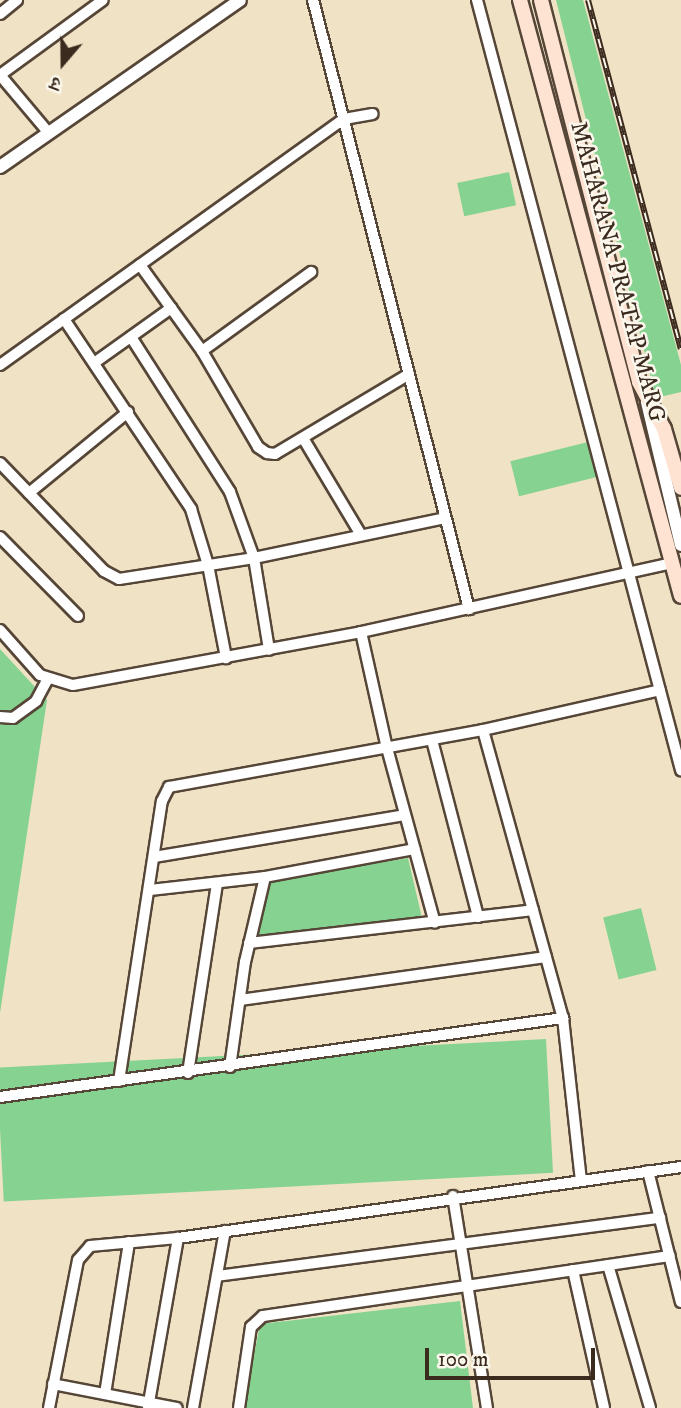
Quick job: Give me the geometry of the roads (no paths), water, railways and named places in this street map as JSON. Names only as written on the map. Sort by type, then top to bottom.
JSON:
[{"type":"main road","name":"MAHARANA PRATAP MARG","points":[[520,0],[681,596]]},
{"type":"main road","name":"MAHARANA PRATAP MARG","points":[[541,0],[647,402],[664,429],[681,488]]},
{"type":"main road","points":[[527,26],[547,23]]},
{"type":"main road","points":[[570,186],[587,181]]},
{"type":"street","points":[[0,14],[18,0]]},
{"type":"street","points":[[47,132],[0,75],[103,0]]},
{"type":"street","points":[[0,167],[240,0]]},
{"type":"street","points":[[313,0],[469,609]]},
{"type":"street","points":[[477,0],[681,770]]},
{"type":"street","points":[[0,365],[344,119],[373,114]]},
{"type":"street","points":[[140,265],[202,351],[258,447],[275,454],[409,374]]},
{"type":"street","points":[[202,351],[311,272]]},
{"type":"street","points":[[94,363],[171,308]]},
{"type":"street","points":[[64,319],[183,494],[208,565],[226,658]]},
{"type":"street","points":[[131,337],[230,492],[254,558],[269,650]]},
{"type":"street","points":[[647,402],[651,434],[681,545]]},
{"type":"street","points":[[29,493],[128,412]]},
{"type":"street","points":[[303,438],[361,535]]},
{"type":"street","points":[[0,463],[111,576],[130,579],[254,558],[445,518]]},
{"type":"street","points":[[0,537],[78,616]]},
{"type":"street","points":[[0,630],[47,680],[73,685],[361,632],[672,563]]},
{"type":"street","points":[[361,632],[387,748],[435,923]]},
{"type":"street","points":[[0,716],[13,718],[36,701],[47,680]]},
{"type":"street","points":[[119,1081],[154,857],[169,787],[483,730],[660,690]]},
{"type":"street","points":[[483,730],[563,1018],[581,1180]]},
{"type":"street","points":[[432,740],[478,917]]},
{"type":"street","points":[[154,857],[405,815]]},
{"type":"street","points":[[150,891],[265,877],[414,849]]},
{"type":"street","points":[[230,1068],[249,943],[265,877]]},
{"type":"street","points":[[188,1073],[217,884]]},
{"type":"street","points":[[249,943],[533,910]]},
{"type":"street","points":[[240,1000],[546,957]]},
{"type":"street","points":[[0,1097],[230,1068],[563,1018]]},
{"type":"street","points":[[49,1408],[80,1253],[90,1246],[178,1238],[453,1196],[681,1167]]},
{"type":"street","points":[[648,1171],[681,1302]]},
{"type":"street","points":[[453,1196],[487,1408]]},
{"type":"street","points":[[217,1276],[660,1218]]},
{"type":"street","points":[[193,1408],[225,1231]]},
{"type":"street","points":[[148,1406],[178,1238]]},
{"type":"street","points":[[105,1394],[129,1242]]},
{"type":"street","points":[[239,1408],[251,1327],[257,1318],[670,1256]]},
{"type":"street","points":[[608,1265],[650,1408]]},
{"type":"street","points":[[573,1270],[604,1408]]},
{"type":"street","points":[[54,1384],[148,1406],[177,1408]]},
{"type":"railway","points":[[588,0],[681,349]]}]
